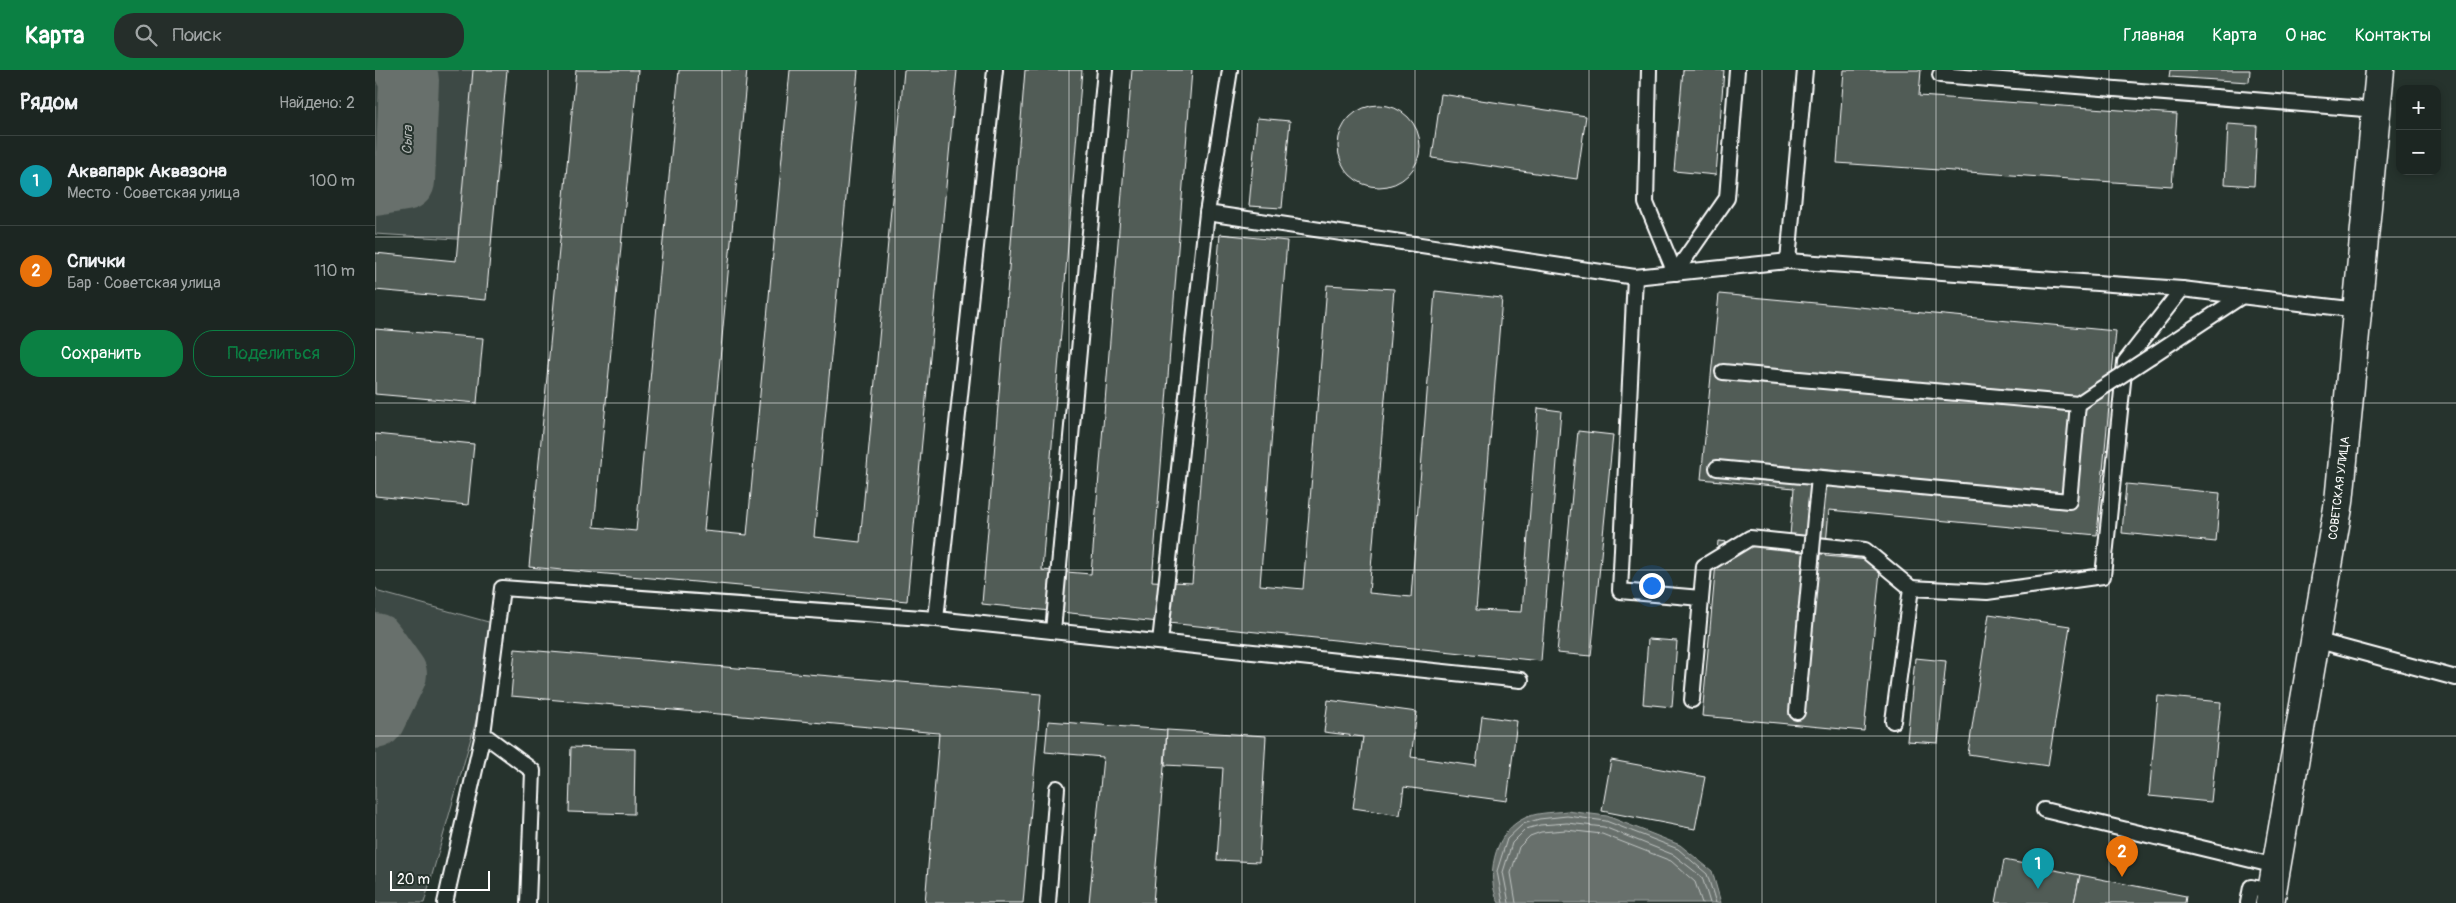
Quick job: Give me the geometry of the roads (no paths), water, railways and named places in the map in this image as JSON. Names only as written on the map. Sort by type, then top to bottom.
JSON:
[{"type":"main road","name":"СОВЕТСКАЯ УЛИЦА","points":[[2267,891],[2315,640],[2339,502],[2380,70]]},
{"type":"lane","points":[[937,619],[995,70]]},
{"type":"lane","points":[[1053,631],[1105,70]]},
{"type":"lane","points":[[1160,642],[1207,213],[1230,70]]},
{"type":"lane","points":[[1649,70],[1645,203],[1675,273]]},
{"type":"lane","points":[[1675,273],[1727,198],[1737,70]]},
{"type":"lane","points":[[1788,261],[1805,70]]},
{"type":"lane","points":[[1940,75],[2377,110]]},
{"type":"lane","points":[[1207,213],[1635,277],[1788,261],[2182,289],[2358,310]]},
{"type":"lane","points":[[1635,277],[1620,591],[1701,598]]},
{"type":"lane","points":[[1691,700],[1704,566],[1750,538],[1865,550],[1911,588],[1987,592],[2103,576],[2125,362],[2182,289]]},
{"type":"lane","points":[[1723,372],[2078,404],[2242,296]]},
{"type":"lane","points":[[1717,468],[2069,502],[2078,404]]},
{"type":"lane","points":[[1797,712],[1819,478]]},
{"type":"lane","points":[[445,903],[483,734],[502,588],[937,619],[1521,680]]},
{"type":"lane","points":[[1893,720],[1911,588]]},
{"type":"lane","points":[[2315,640],[2456,678]]},
{"type":"lane","points":[[483,734],[533,771],[528,903]]},
{"type":"lane","points":[[1049,903],[1057,788]]},
{"type":"lane","points":[[2044,810],[2267,891]]},
{"type":"water","points":[[1567,811],[1607,816],[1680,845],[1712,871],[1721,903],[1499,903],[1495,893],[1493,869],[1498,846],[1504,835],[1526,817]]},
{"type":"waterway","name":"Сыга","points":[[375,186],[405,181],[409,80],[404,70]]},
{"type":"waterway","name":"Сыга","points":[[375,643],[397,674],[375,719]]},
{"type":"place","name":"Спички","points":[[2122,877]]},
{"type":"place","name":"Аквапарк Аквазона","points":[[2038,889]]}]
